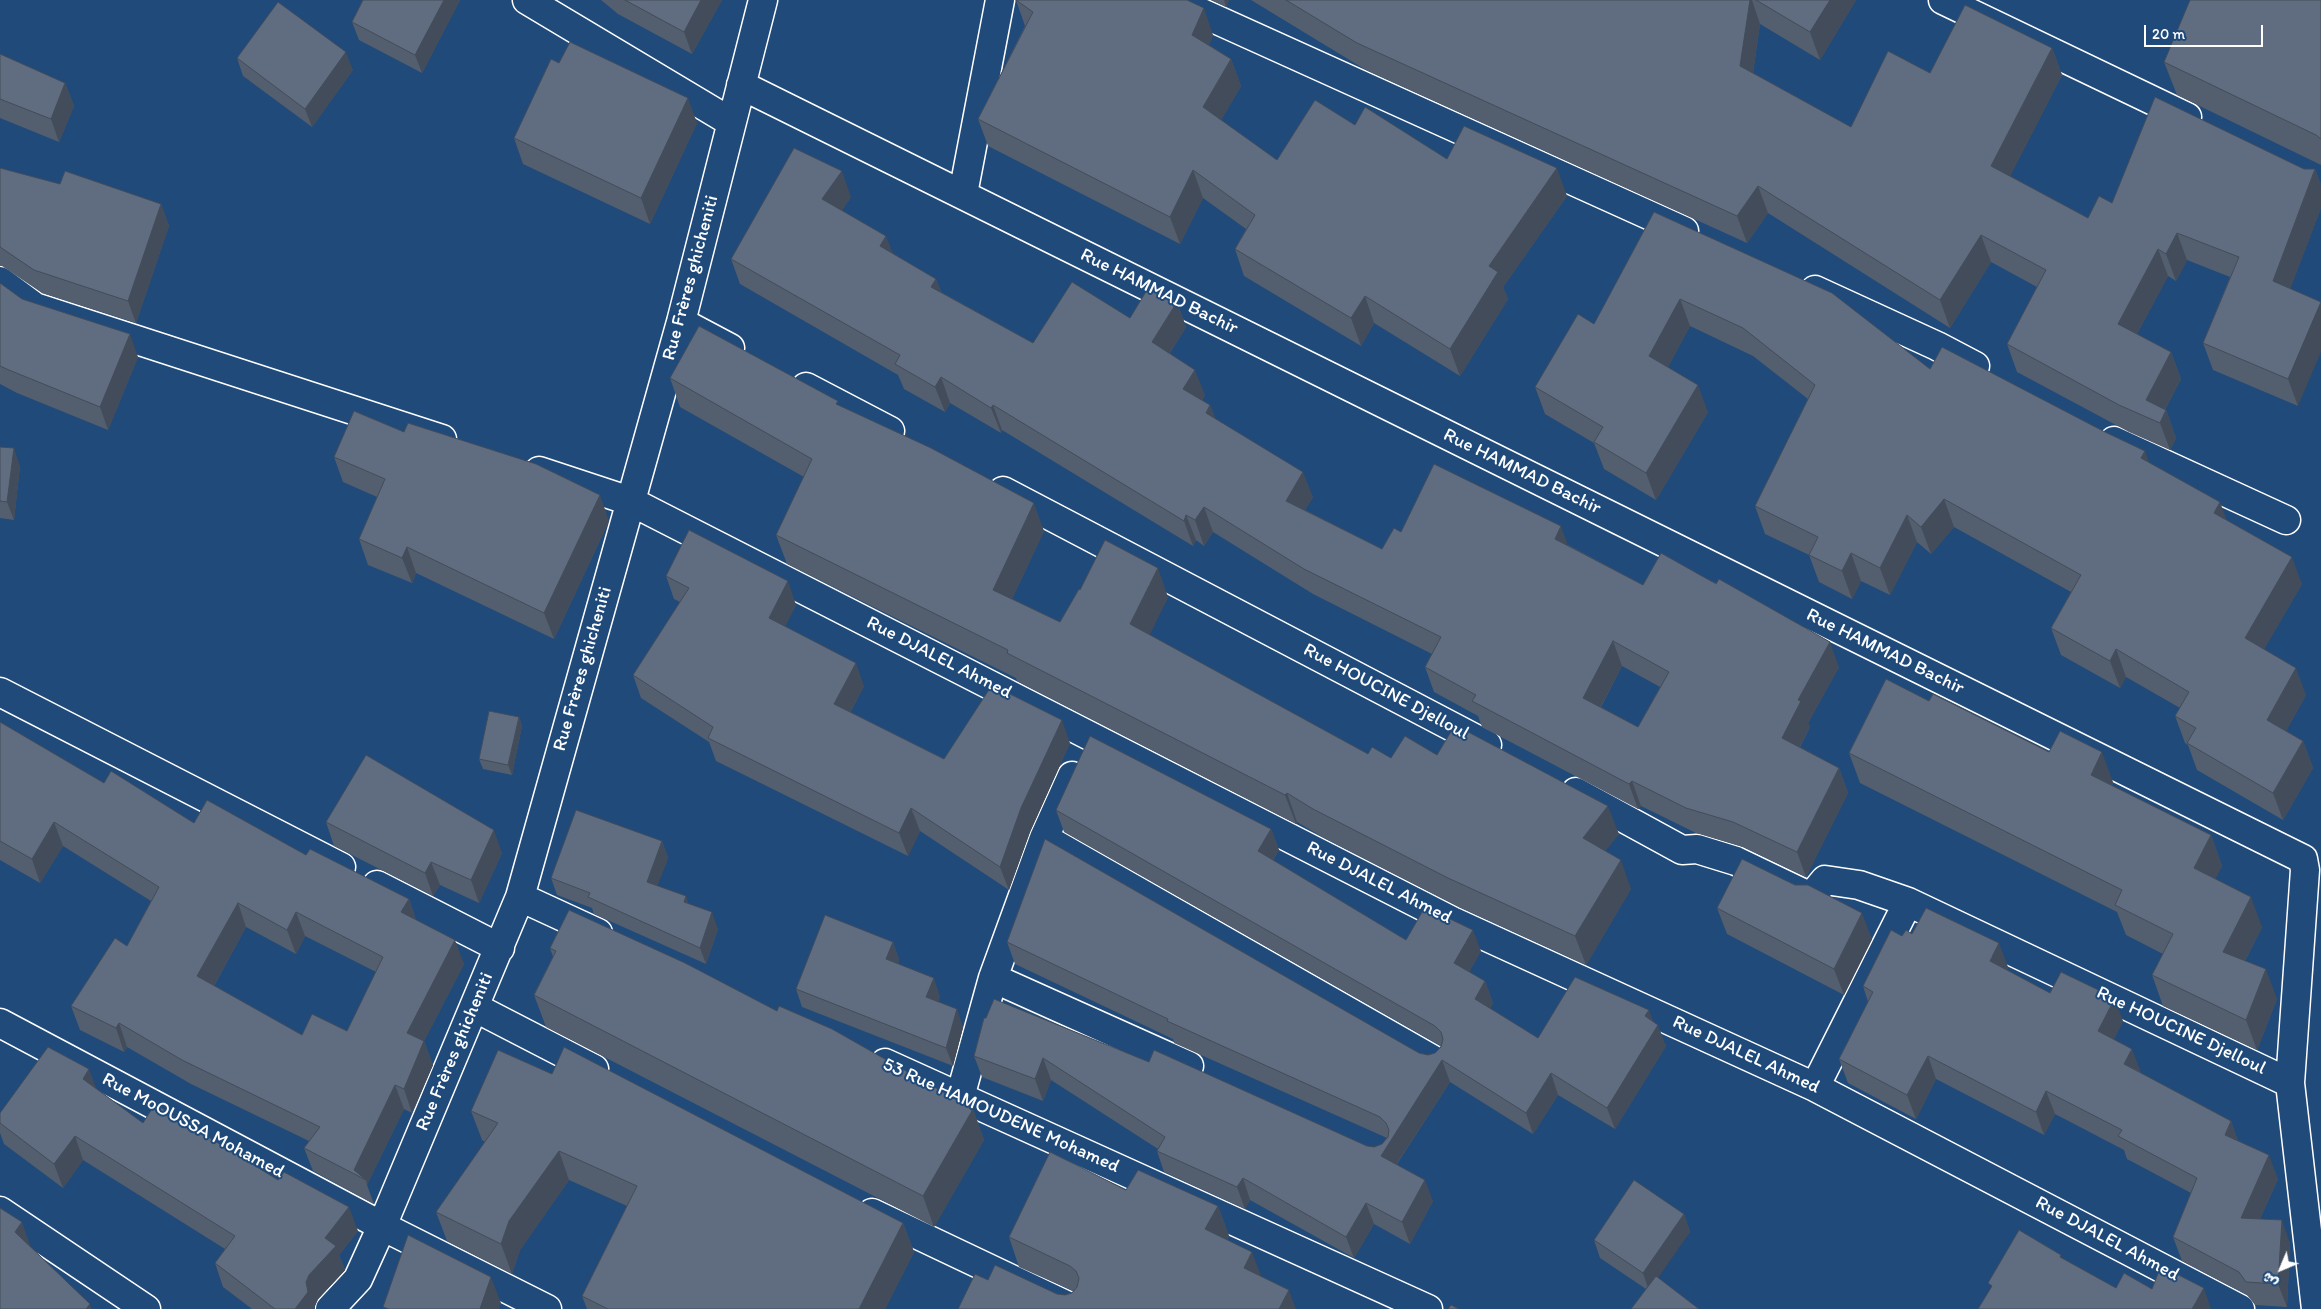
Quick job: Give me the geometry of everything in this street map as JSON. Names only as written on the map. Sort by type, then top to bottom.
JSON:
[{"type":"street","points":[[527,0],[731,122]]},
{"type":"street","name":"Rue Frères ghicheniti","points":[[330,1309],[358,1279],[520,897],[681,322],[763,0]]},
{"type":"street","points":[[962,194],[1000,0]]},
{"type":"street","points":[[1173,0],[1710,243]]},
{"type":"street","points":[[1943,0],[2213,130]]},
{"type":"street","name":"Rue HAMMAD Bachir","points":[[741,85],[2303,859],[2305,870],[2290,1083]]},
{"type":"street","points":[[1792,280],[1937,346],[1999,379]]},
{"type":"street","points":[[0,281],[36,307],[470,448]]},
{"type":"street","points":[[681,322],[752,359]]},
{"type":"street","points":[[787,377],[910,442]]},
{"type":"street","points":[[2095,431],[2122,446],[2286,520]]},
{"type":"street","name":"Rue DJALEL Ahmed","points":[[517,464],[630,501],[1452,921],[1815,1086],[2240,1309]]},
{"type":"street","name":"Rue HOUCINE Djelloul","points":[[981,479],[1510,757]]},
{"type":"street","points":[[0,692],[500,948]]},
{"type":"street","points":[[960,1097],[993,978],[1044,838],[1091,735]]},
{"type":"street","name":"Rue HOUCINE Djelloul","points":[[1554,780],[1682,850],[1698,849],[1736,861],[1811,897],[1825,880],[1859,885],[1908,902],[2290,1083]]},
{"type":"street","points":[[1044,838],[1434,1061]]},
{"type":"street","points":[[520,897],[618,942]]},
{"type":"street","points":[[1815,1086],[1908,902]]},
{"type":"street","points":[[993,978],[1210,1076]]},
{"type":"street","points":[[474,1007],[614,1080]]},
{"type":"street","name":"Rue MoOUSSA Mohamed","points":[[0,1023],[382,1226],[547,1309]]},
{"type":"street","name":"53 Rue HAMOUDENE Mohamed","points":[[861,1052],[1428,1309]]},
{"type":"street","points":[[2290,1083],[2316,1309]]},
{"type":"street","points":[[850,1202],[920,1238],[1074,1309]]},
{"type":"street","points":[[0,1211],[146,1309]]},
{"type":"building","points":[[363,0],[444,0],[415,55],[352,22]]},
{"type":"building","points":[[625,0],[701,0],[684,32]]},
{"type":"building","points":[[1016,0],[1187,0],[1204,8],[1192,35],[1231,59],[1203,107],[1277,160],[1315,100],[1355,125],[1365,107],[1447,159],[1464,126],[1557,168],[1489,266],[1498,272],[1450,349],[1365,296],[1351,318],[1235,249],[1255,215],[1193,170],[1170,217],[978,119],[1033,12]]},
{"type":"building","points":[[1286,0],[1750,0],[1740,66],[1851,127],[1888,51],[1930,73],[1965,5],[2052,48],[1991,166],[2088,218],[2099,196],[2112,203],[2155,97],[2304,169],[2315,169],[2273,281],[2321,302],[2288,379],[2203,343],[2239,257],[2177,233],[2166,254],[2158,249],[2118,324],[2171,352],[2146,400],[2166,410],[2160,423],[2119,405],[2007,344],[2046,270],[1981,235],[1940,300],[1758,186],[1737,216],[1357,43]]},
{"type":"building","points":[[1756,0],[1830,0],[1810,32]]},
{"type":"building","points":[[2190,0],[2321,0],[2321,139],[2164,62]]},
{"type":"building","points":[[278,2],[346,52],[305,109],[237,58]]},
{"type":"building","points":[[570,42],[688,98],[641,198],[514,138],[551,59],[559,63]]},
{"type":"building","points":[[0,54],[65,83],[51,119],[0,99]]},
{"type":"building","points":[[794,148],[842,171],[822,199],[886,236],[880,246],[936,279],[931,287],[1033,343],[1072,282],[1130,318],[1150,285],[1177,302],[1152,342],[1195,370],[1183,389],[1210,405],[1206,413],[1303,472],[1286,501],[1382,549],[1394,528],[1401,532],[1434,464],[1561,526],[1555,539],[1643,585],[1661,553],[1716,584],[1719,579],[1830,642],[1798,700],[1801,701],[1782,738],[1839,768],[1797,852],[1733,822],[1686,808],[1632,781],[1629,784],[1472,701],[1476,695],[1425,667],[1441,637],[1304,569],[1204,507],[1195,520],[1186,515],[1184,521],[993,405],[991,408],[941,377],[935,387],[895,364],[900,355],[731,259]],"holes":[[[1613,641],[1669,672],[1638,727],[1583,698]]]},
{"type":"building","points":[[0,168],[60,184],[65,171],[161,204],[128,301],[34,270],[0,247]]},
{"type":"building","points":[[1654,212],[1832,293],[1930,369],[1942,347],[2145,451],[2141,458],[2220,502],[2214,513],[2292,557],[2245,638],[2296,668],[2267,720],[2303,741],[2273,793],[2187,743],[2196,728],[2175,716],[2189,692],[2116,649],[2110,661],[2051,628],[2081,575],[1944,499],[1921,527],[1907,515],[1880,568],[1851,553],[1842,571],[1809,555],[1818,537],[1755,506],[1815,385],[1743,328],[1680,299],[1649,356],[1698,385],[1646,473],[1594,442],[1603,427],[1535,387],[1578,314],[1594,324]]},
{"type":"building","points":[[0,283],[22,299],[130,334],[100,407],[0,366]]},
{"type":"building","points":[[699,326],[838,401],[836,404],[931,448],[1034,503],[993,590],[1060,622],[1080,590],[1105,540],[1158,568],[1130,624],[1368,754],[1372,747],[1391,758],[1405,736],[1437,755],[1455,725],[1608,806],[1583,838],[1621,860],[1575,936],[1448,878],[1313,809],[1287,793],[1285,795],[1007,653],[1008,650],[776,535],[812,459],[670,378]]},
{"type":"building","points":[[354,411],[404,432],[408,423],[536,464],[600,495],[544,613],[407,547],[402,558],[359,539],[385,479],[334,457]]},
{"type":"building","points":[[0,447],[14,448],[7,502],[0,501]]},
{"type":"building","points":[[689,530],[788,581],[769,618],[856,663],[834,704],[944,759],[992,685],[1062,720],[1021,808],[1000,867],[911,808],[899,833],[708,738],[713,727],[633,675],[689,588],[666,576]]},
{"type":"building","points":[[1886,679],[1929,701],[1933,694],[2049,752],[2060,731],[2102,752],[2091,775],[2211,835],[2194,868],[2251,897],[2223,952],[2266,969],[2246,1020],[2152,975],[2173,934],[2115,905],[2122,890],[1849,753]]},
{"type":"building","points":[[489,711],[519,717],[508,765],[479,759]]},
{"type":"building","points":[[0,722],[104,783],[111,771],[194,823],[207,800],[306,855],[310,849],[409,899],[401,912],[455,940],[407,1033],[424,1041],[404,1089],[395,1085],[354,1170],[366,1180],[304,1148],[320,1127],[182,1060],[119,1023],[116,1028],[71,1006],[115,938],[127,946],[159,887],[54,822],[32,859],[0,841]],"holes":[[[238,903],[287,930],[296,912],[383,957],[347,1031],[312,1014],[302,1035],[197,976]]]},
{"type":"building","points":[[1090,736],[1271,829],[1258,851],[1406,940],[1425,907],[1473,930],[1454,963],[1485,981],[1475,999],[1538,1038],[1575,977],[1649,1010],[1645,1016],[1658,1025],[1607,1108],[1551,1073],[1526,1113],[1442,1060],[1381,1156],[1425,1180],[1402,1222],[1366,1203],[1346,1237],[1243,1178],[1237,1187],[1157,1151],[1165,1137],[1043,1058],[1035,1079],[974,1056],[984,1018],[986,1018],[994,999],[1149,1062],[1154,1050],[1367,1146],[1374,1147],[1382,1144],[1388,1137],[1389,1130],[1386,1123],[1380,1117],[1167,1021],[1168,1019],[1007,942],[1045,839],[1419,1053],[1428,1055],[1435,1053],[1441,1047],[1443,1039],[1441,1032],[1435,1026],[1056,810]]},
{"type":"building","points":[[366,755],[494,830],[471,880],[431,862],[425,873],[326,822]]},
{"type":"building","points":[[576,810],[662,841],[647,882],[686,896],[684,902],[712,912],[700,948],[588,897],[590,893],[551,878]]},
{"type":"building","points":[[1742,859],[1795,885],[1808,885],[1862,913],[1834,969],[1717,908]]},
{"type":"building","points":[[1926,908],[1999,943],[1990,961],[2050,993],[2061,972],[2115,998],[2098,1031],[2132,1049],[2124,1064],[2231,1121],[2225,1135],[2269,1155],[2241,1218],[2282,1220],[2278,1284],[2246,1282],[2239,1272],[2173,1237],[2197,1178],[2118,1136],[2122,1130],[2046,1091],[2036,1112],[1928,1056],[1907,1095],[1839,1059],[1873,992],[1863,986],[1891,930],[1902,936],[1906,930],[1912,934]]},
{"type":"building","points":[[569,910],[685,963],[777,1011],[779,1006],[832,1029],[973,1109],[923,1196],[534,995],[556,951],[550,948]]},
{"type":"building","points":[[825,915],[893,942],[886,959],[934,978],[926,997],[957,1009],[946,1048],[796,989]]},
{"type":"building","points":[[48,1047],[89,1069],[83,1079],[143,1123],[155,1104],[278,1180],[284,1172],[349,1207],[325,1238],[336,1246],[309,1275],[306,1282],[308,1292],[295,1309],[275,1309],[215,1263],[235,1236],[75,1136],[54,1164],[0,1123],[0,1113]]},
{"type":"building","points":[[564,1047],[903,1223],[859,1309],[608,1309],[582,1296],[637,1186],[559,1151],[509,1221],[501,1244],[436,1212],[498,1123],[471,1111],[498,1050],[552,1074]]},
{"type":"building","points":[[1050,1152],[1126,1190],[1138,1170],[1218,1206],[1205,1229],[1252,1252],[1244,1268],[1289,1290],[1279,1309],[958,1309],[975,1274],[988,1280],[995,1265],[1057,1294],[1065,1295],[1072,1293],[1077,1287],[1079,1278],[1076,1271],[1070,1266],[1009,1237]]},
{"type":"building","points":[[1634,1180],[1684,1214],[1643,1273],[1594,1240]]},
{"type":"building","points":[[0,1208],[22,1222],[15,1232],[90,1304],[86,1309],[0,1309]]},
{"type":"building","points":[[2019,1230],[2061,1255],[2060,1257],[2116,1288],[2124,1273],[2152,1289],[2161,1266],[2204,1288],[2192,1309],[1978,1309],[1992,1286],[1988,1283]]},
{"type":"building","points":[[408,1235],[491,1277],[480,1309],[389,1309],[383,1307]]},
{"type":"building","points":[[1656,1276],[1699,1309],[1631,1309]]},
{"type":"building","points":[[1451,1305],[1459,1309],[1448,1309]]}]
